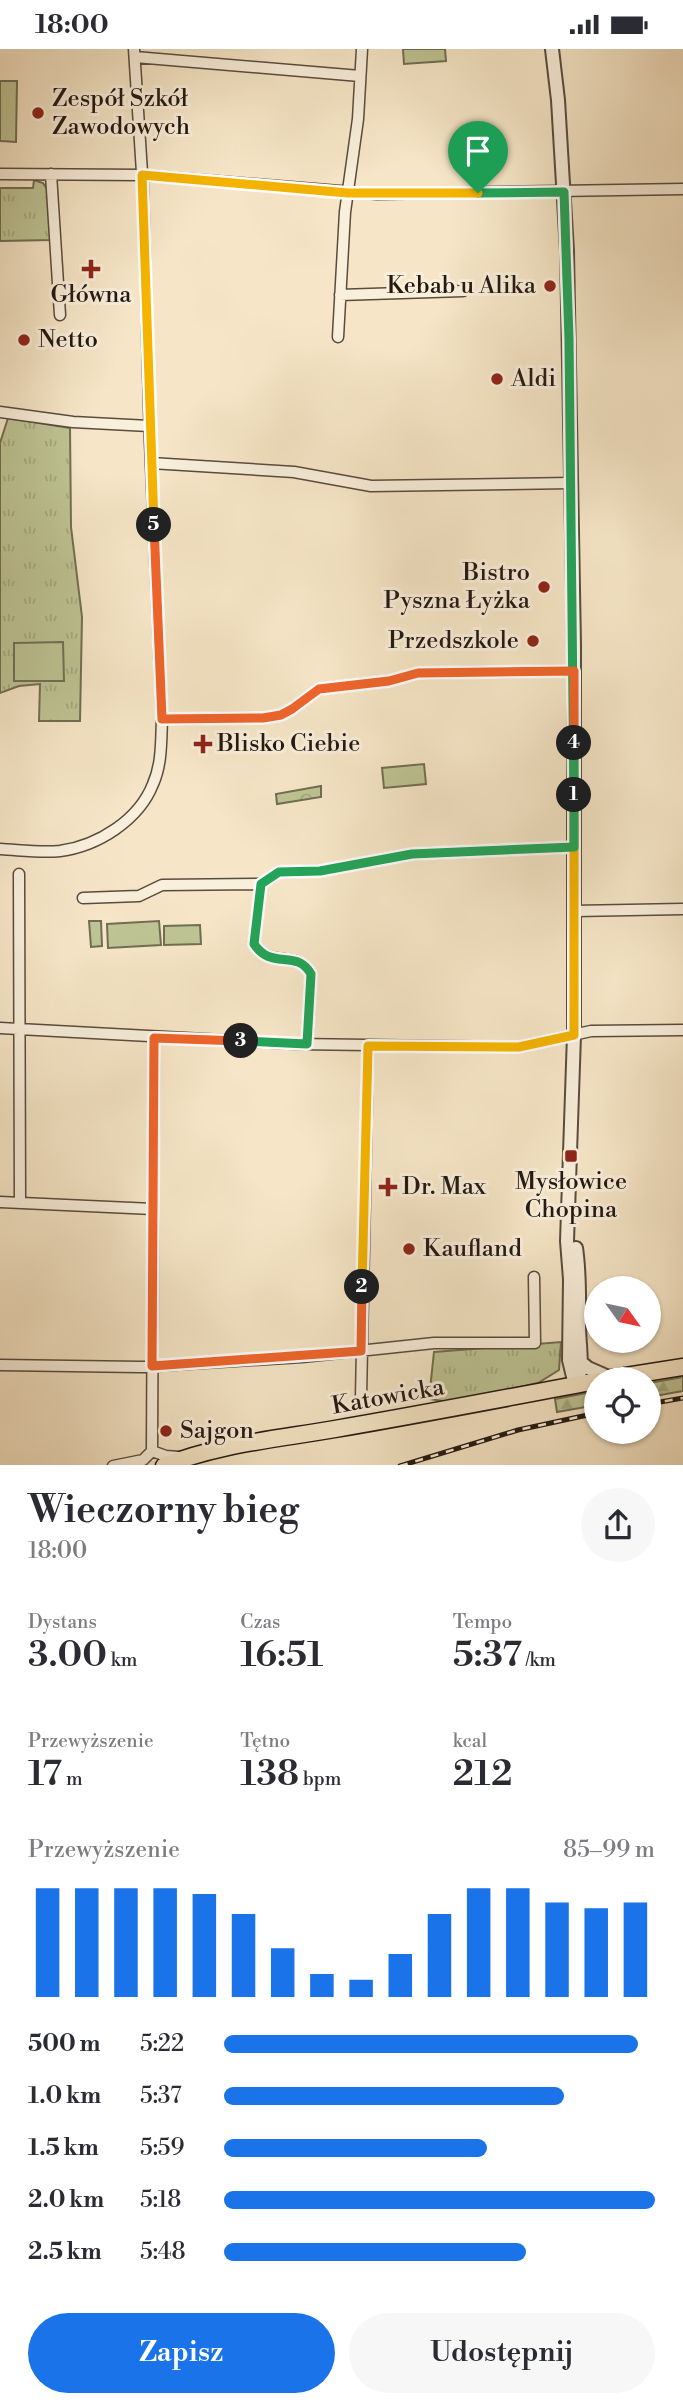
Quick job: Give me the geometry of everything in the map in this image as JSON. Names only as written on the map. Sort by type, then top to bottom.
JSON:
[{"type":"main road","points":[[661,1371],[683,1367]]},
{"type":"main road","name":"Katowicka","points":[[164,1465],[186,1457],[245,1444],[584,1383]]},
{"type":"street","points":[[338,337],[362,49]]},
{"type":"street","points":[[546,1391],[576,1361],[566,1241],[574,1035],[574,671],[567,251],[552,49]]},
{"type":"street","points":[[0,849],[60,851],[89,844],[113,831],[134,812],[153,786],[160,757],[162,719],[135,53],[360,76]]},
{"type":"street","points":[[0,174],[142,175],[348,193],[683,189]]},
{"type":"street","points":[[51,174],[60,315]]},
{"type":"street","points":[[340,295],[463,291]]},
{"type":"street","points":[[0,412],[73,422],[149,426]]},
{"type":"street","points":[[150,463],[294,472],[371,486],[571,483]]},
{"type":"street","points":[[162,719],[263,718],[281,715],[319,689],[389,681],[418,673],[574,671]]},
{"type":"street","points":[[83,898],[139,896],[162,884],[261,884],[279,872],[320,871],[412,854],[574,847]]},
{"type":"street","points":[[19,874],[20,1203]]},
{"type":"street","points":[[261,884],[254,944],[261,954],[271,958],[299,961],[311,974],[307,1044]]},
{"type":"street","points":[[574,911],[683,909]]},
{"type":"street","points":[[0,1028],[307,1044],[519,1047],[591,1031],[683,1030]]},
{"type":"street","points":[[113,1465],[143,1459],[152,1451],[154,1038]]},
{"type":"street","points":[[361,1398],[368,1046]]},
{"type":"street","points":[[0,1202],[153,1209]]},
{"type":"street","points":[[569,1214],[578,1261],[576,1385]]},
{"type":"street","points":[[578,1261],[570,1279],[579,1299]]},
{"type":"street","points":[[0,1365],[152,1366],[433,1343],[535,1343],[534,1277]]},
{"type":"street","points":[[576,1361],[586,1367]]},
{"type":"street","name":"Katowicka","points":[[152,1451],[166,1456],[186,1457]]},
{"type":"green space","points":[[403,49],[445,49],[446,61],[404,64]]},
{"type":"green space","points":[[0,81],[17,81],[16,142],[0,141]]},
{"type":"green space","points":[[34,180],[43,183],[47,189],[52,240],[0,241],[0,188],[33,188]]},
{"type":"green space","points":[[8,418],[70,428],[71,527],[82,617],[80,721],[39,721],[40,684],[19,686],[0,693],[0,443]]},
{"type":"green space","points":[[63,642],[64,681],[14,681],[14,643]]},
{"type":"green space","points":[[424,764],[426,784],[384,788],[382,768]]},
{"type":"green space","points":[[321,786],[321,797],[277,804],[276,794]]},
{"type":"green space","points":[[89,921],[101,921],[102,946],[91,947]]},
{"type":"green space","points":[[159,921],[161,945],[108,948],[107,924]]},
{"type":"green space","points":[[200,925],[201,944],[164,945],[164,926]]},
{"type":"green space","points":[[561,1342],[559,1370],[538,1383],[449,1402],[429,1399],[434,1352]]},
{"type":"green space","points":[[683,1377],[683,1391],[661,1395],[661,1381]]},
{"type":"green space","points":[[584,1393],[584,1407],[557,1412],[555,1399]]},
{"type":"railway","points":[[661,1402],[683,1398]]},
{"type":"railway","points":[[403,1465],[518,1430],[584,1416]]},
{"type":"place","name":"Zespół Szkół Zawodowych","points":[[38,113]]},
{"type":"place","name":"Główna","points":[[91,269]]},
{"type":"place","name":"Kebab u Alika","points":[[550,286]]},
{"type":"place","name":"Netto","points":[[24,340]]},
{"type":"place","name":"Aldi","points":[[497,379]]},
{"type":"place","name":"Bistro Pyszna Łyżka","points":[[544,587]]},
{"type":"place","name":"Przedszkole","points":[[533,641]]},
{"type":"place","name":"Blisko Ciebie","points":[[203,744]]},
{"type":"place","name":"Mysłowice Chopina","points":[[571,1156]]},
{"type":"place","name":"Dr. Max","points":[[388,1187]]},
{"type":"place","name":"Kaufland","points":[[409,1249]]},
{"type":"place","name":"Sajgon","points":[[166,1431]]},
{"type":"route","points":[[478,193],[348,193],[142,175],[150,463],[162,719],[263,718],[281,715],[319,689],[389,681],[418,673],[574,671],[574,703],[574,847],[412,854],[320,871],[279,872],[261,884],[254,944],[261,954],[271,958],[299,961],[311,974],[307,1044],[154,1038],[152,1366],[361,1351],[368,1046],[519,1047],[574,1035],[574,919],[574,703],[574,689],[574,671],[564,192],[478,193]]}]
